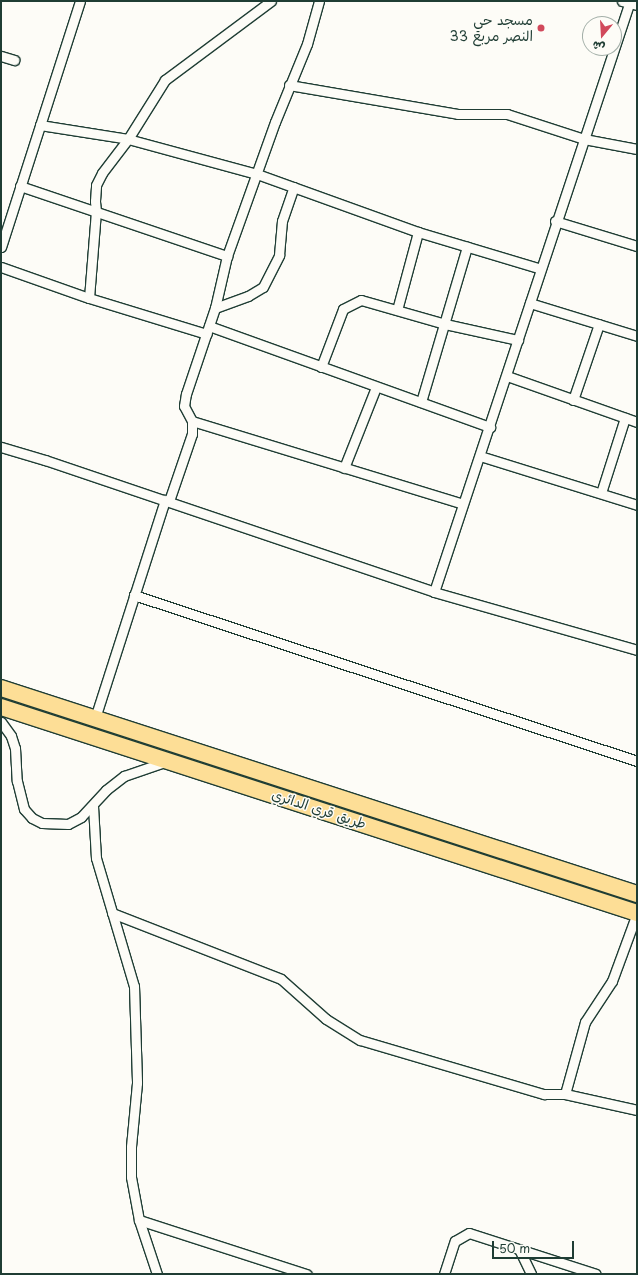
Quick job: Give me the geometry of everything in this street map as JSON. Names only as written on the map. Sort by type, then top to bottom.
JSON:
[{"type":"highway","name":"طريق قري الدائري","points":[[1,688],[637,894]]},
{"type":"highway","name":"طريق قري الدائري","points":[[1,707],[637,913]]},
{"type":"street","points":[[1,247],[80,1]]},
{"type":"street","points":[[89,298],[96,211],[96,185],[102,173],[128,139],[165,80],[271,1]]},
{"type":"street","points":[[95,718],[134,595],[192,434],[192,421],[184,406],[186,394],[215,308],[228,256],[289,85],[307,44],[318,1]]},
{"type":"street","points":[[434,592],[490,427],[555,221],[630,3]]},
{"type":"street","points":[[1,56],[14,60]]},
{"type":"street","points":[[289,85],[458,114],[507,114],[584,139],[637,148]]},
{"type":"street","points":[[40,125],[128,139],[257,174],[418,232],[540,269]]},
{"type":"street","points":[[20,186],[228,256]]},
{"type":"street","points":[[215,308],[248,296],[263,287],[279,255],[282,221],[294,187]]},
{"type":"street","points":[[555,221],[637,246]]},
{"type":"street","points":[[397,310],[418,232]]},
{"type":"street","points":[[421,402],[467,247]]},
{"type":"street","points":[[1,267],[89,298],[208,330],[321,367],[490,427]]},
{"type":"street","points":[[321,367],[343,309],[349,303],[361,300],[445,324],[518,340]]},
{"type":"street","points":[[530,303],[637,336]]},
{"type":"street","points":[[573,400],[599,324]]},
{"type":"street","points":[[506,376],[637,422]]},
{"type":"street","points":[[344,468],[376,386]]},
{"type":"street","points":[[601,493],[625,418]]},
{"type":"street","points":[[192,421],[464,504]]},
{"type":"street","points":[[1,447],[167,501],[434,592],[637,650]]},
{"type":"street","points":[[480,456],[637,505]]},
{"type":"street","points":[[134,595],[637,761]]},
{"type":"street","points":[[1,722],[11,736],[20,796],[24,809],[32,818],[54,826],[68,824],[81,817],[93,806],[106,790],[124,776],[170,761]]},
{"type":"street","points":[[93,806],[96,858],[112,913],[127,955],[136,1004],[137,1084],[131,1169],[139,1220],[157,1274]]},
{"type":"street","points":[[112,913],[281,979],[326,1019],[360,1040],[544,1094],[565,1094],[637,1110]]},
{"type":"street","points":[[565,1094],[585,1022],[612,981],[637,913]]},
{"type":"street","points":[[139,1220],[306,1274]]},
{"type":"street","points":[[444,1274],[456,1241],[465,1234],[469,1233],[596,1274]]},
{"type":"street","points":[[519,1249],[531,1274]]},
{"type":"place","name":"مسجد حي النصر مربع 33","points":[[541,28]]}]
